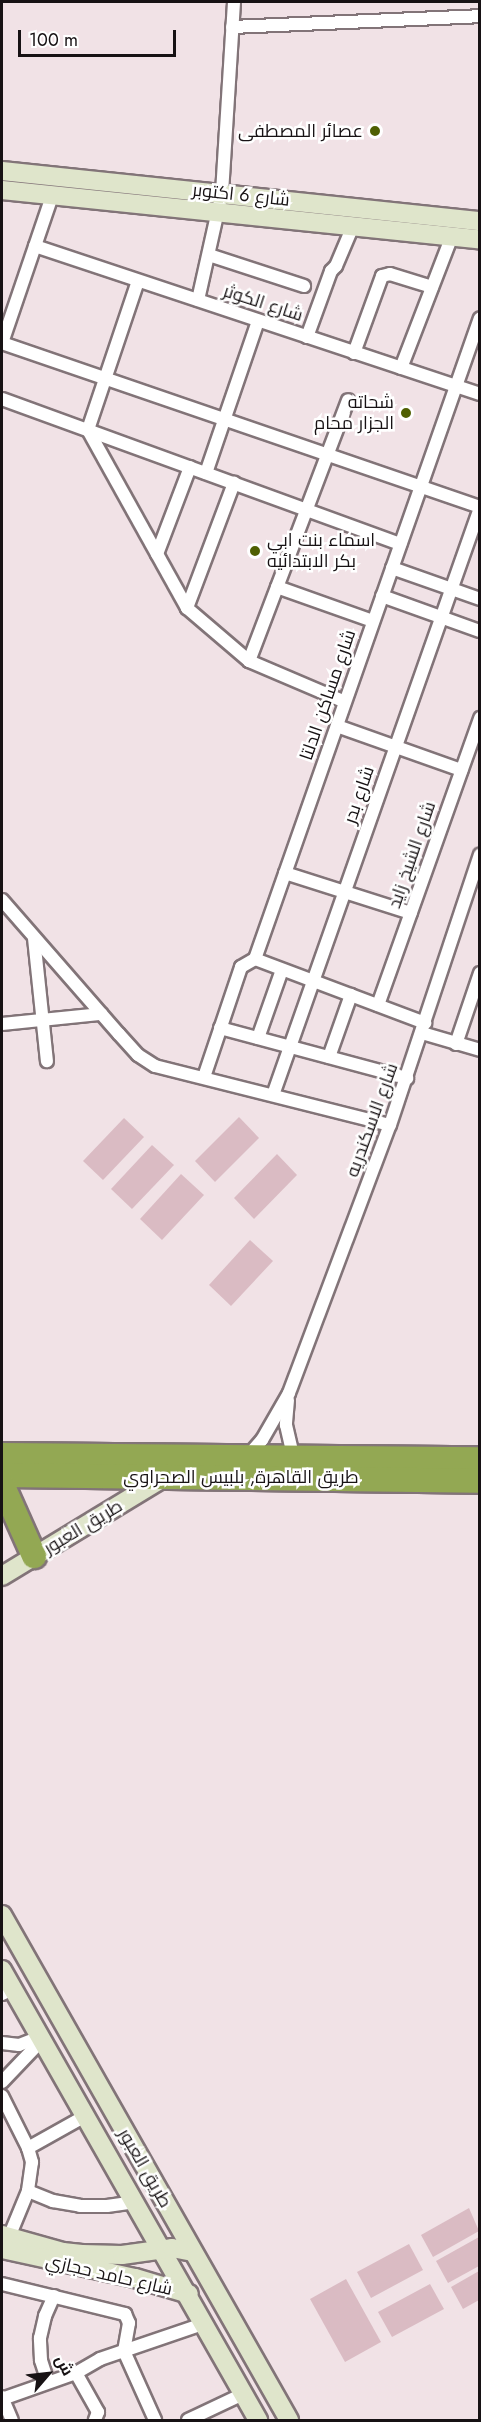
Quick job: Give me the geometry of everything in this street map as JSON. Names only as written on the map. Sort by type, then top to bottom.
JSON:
[{"type":"highway","name":"طريق القاهرة, بلبيس الصحراوي","points":[[2,1455],[480,1459]]},
{"type":"highway","name":"طريق القاهرة, بلبيس الصحراوي","points":[[2,1475],[430,1478],[480,1481]]},
{"type":"highway","points":[[2,1484],[34,1556]]},
{"type":"street","points":[[198,300],[222,193],[234,2]]},
{"type":"street","points":[[232,27],[480,16]]},
{"type":"street","name":"شارع 6 اكتوبر","points":[[2,171],[480,221]]},
{"type":"street","name":"شارع 6 اكتوبر","points":[[2,190],[480,238]]},
{"type":"street","points":[[52,196],[2,343],[480,507]]},
{"type":"street","points":[[307,337],[331,271],[336,266],[353,226]]},
{"type":"street","points":[[401,368],[452,236]]},
{"type":"street","name":"شارع الكوثر","points":[[35,246],[480,394]]},
{"type":"street","points":[[209,255],[304,286]]},
{"type":"street","points":[[354,352],[382,276],[390,274],[432,287]]},
{"type":"street","points":[[138,281],[88,430],[187,608],[249,661],[345,702]]},
{"type":"street","name":"شارع مساكن الدلتا","points":[[204,1077],[241,967],[255,960],[480,318]]},
{"type":"street","points":[[206,473],[258,321]]},
{"type":"street","points":[[2,399],[400,544]]},
{"type":"street","points":[[249,661],[348,400]]},
{"type":"street","points":[[157,554],[190,467]]},
{"type":"street","points":[[187,608],[234,483]]},
{"type":"street","name":"شارع بدر","points":[[273,1095],[480,507]]},
{"type":"street","points":[[392,568],[480,599]]},
{"type":"street","points":[[277,587],[373,621]]},
{"type":"street","points":[[382,596],[480,631]]},
{"type":"street","name":"شارع الشيخ زايد","points":[[378,1005],[480,718]]},
{"type":"street","points":[[337,726],[461,770]]},
{"type":"street","name":"شارع الاسكندريه","points":[[246,1458],[262,1440],[289,1393],[390,1125],[480,855]]},
{"type":"street","points":[[285,873],[411,912]]},
{"type":"street","points":[[2,900],[138,1055],[155,1066],[390,1125]]},
{"type":"street","points":[[34,938],[47,1061]]},
{"type":"street","points":[[255,960],[378,1005],[456,1044],[480,1050]]},
{"type":"street","points":[[258,1038],[282,970]]},
{"type":"street","points":[[456,1044],[480,974]]},
{"type":"street","points":[[329,1057],[351,995]]},
{"type":"street","points":[[2,1024],[101,1014]]},
{"type":"street","points":[[220,1028],[406,1078]]},
{"type":"street","name":"شارع الاسكندريه","points":[[289,1393],[286,1425],[294,1459]]},
{"type":"street","name":"طريق العبور","points":[[2,1576],[165,1477]]},
{"type":"street","name":"طريق العبور","points":[[2,1915],[289,2421]]},
{"type":"street","name":"طريق العبور","points":[[2,1970],[7,1992],[41,2038],[258,2421]]},
{"type":"street","points":[[2,2043],[18,2045],[41,2038]]},
{"type":"street","points":[[2,2082],[41,2038]]},
{"type":"street","points":[[2,2096],[28,2148],[32,2169],[28,2191],[4,2241]]},
{"type":"street","points":[[28,2148],[85,2116]]},
{"type":"street","points":[[28,2191],[53,2201],[80,2206],[107,2206],[134,2202]]},
{"type":"street","name":"شارع حامد حجازي","points":[[4,2241],[82,2254],[122,2255],[161,2249],[193,2252]]},
{"type":"street","name":"شارع حامد حجازي","points":[[4,2241],[186,2294],[201,2292],[209,2280]]},
{"type":"street","points":[[2,2284],[125,2314],[129,2323],[124,2351],[155,2421]]},
{"type":"street","points":[[48,2382],[41,2360],[40,2338],[45,2316],[54,2296]]},
{"type":"street","points":[[12,2421],[2,2398],[76,2373],[100,2360],[203,2324]]},
{"type":"street","points":[[76,2373],[97,2409],[98,2415],[95,2421]]},
{"type":"street","points":[[188,2421],[243,2394]]},
{"type":"shaded area","points":[[239,1117],[259,1138],[215,1182],[195,1161]]},
{"type":"shaded area","points":[[124,1118],[144,1137],[103,1180],[83,1161]]},
{"type":"shaded area","points":[[152,1145],[174,1165],[132,1209],[111,1189]]},
{"type":"shaded area","points":[[277,1154],[297,1175],[254,1219],[234,1198]]},
{"type":"shaded area","points":[[181,1174],[204,1195],[162,1240],[140,1219]]},
{"type":"shaded area","points":[[250,1240],[273,1261],[231,1306],[209,1285]]},
{"type":"shaded area","points":[[469,2208],[479,2231],[433,2257],[421,2235]]},
{"type":"shaded area","points":[[479,2237],[479,2266],[448,2283],[436,2261]]},
{"type":"shaded area","points":[[409,2244],[423,2270],[371,2298],[357,2272]]},
{"type":"shaded area","points":[[479,2271],[479,2300],[463,2309],[451,2287]]},
{"type":"shaded area","points":[[346,2279],[381,2342],[345,2362],[310,2299]]},
{"type":"shaded area","points":[[430,2284],[444,2309],[392,2337],[378,2312]]},
{"type":"place","name":"عصائر المصطفى","points":[[375,131]]},
{"type":"place","name":"شحاته الجزار محام","points":[[406,413]]},
{"type":"place","name":"اسماء بنت ابي بكر الابتدائيه","points":[[255,551]]}]
